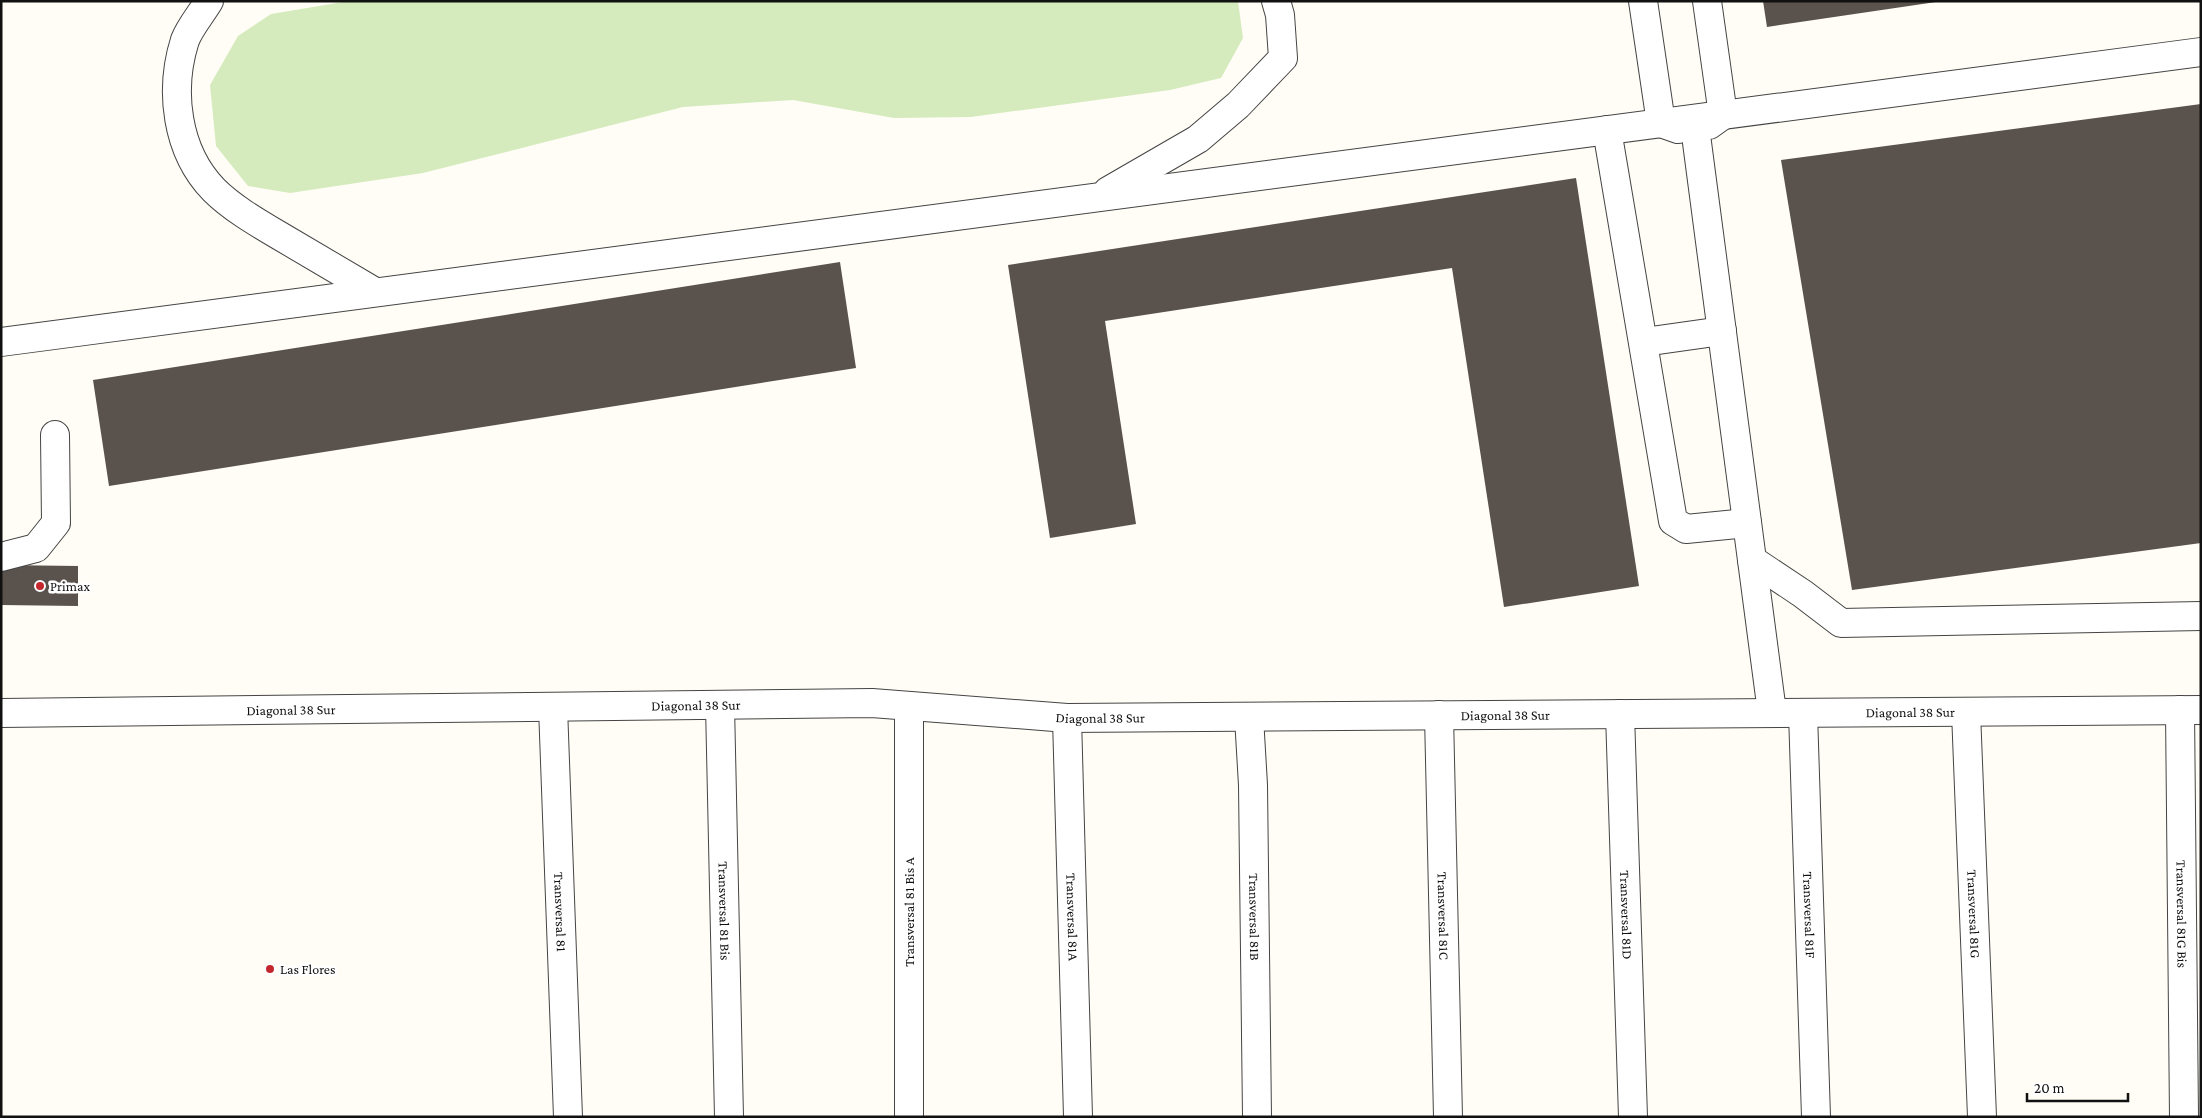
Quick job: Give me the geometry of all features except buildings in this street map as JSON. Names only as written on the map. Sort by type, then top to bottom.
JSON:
[{"type":"street","points":[[209,1],[186,38],[178,68],[176,98],[179,122],[187,146],[199,170],[214,191],[257,222],[375,292]]},
{"type":"street","points":[[1095,198],[1198,139],[1284,58],[1280,15],[1276,1]]},
{"type":"street","points":[[1643,1],[1661,123]]},
{"type":"street","points":[[1707,1],[1723,115]]},
{"type":"street","points":[[1,342],[2201,52]]},
{"type":"street","points":[[1696,135],[1723,115]]},
{"type":"street","points":[[1661,123],[1696,135]]},
{"type":"street","points":[[1607,130],[1673,521],[1686,529],[1747,523]]},
{"type":"street","points":[[1696,135],[1772,712]]},
{"type":"street","points":[[1644,342],[1722,331]]},
{"type":"street","points":[[1,558],[36,548],[56,523],[55,435]]},
{"type":"street","points":[[1752,560],[1803,594],[1840,623],[2201,616]]},
{"type":"street","name":"Diagonal 38 Sur","points":[[1,713],[872,704],[1067,718],[2190,710]]},
{"type":"street","name":"Transversal 81 Bis","points":[[720,705],[729,1117]]},
{"type":"street","name":"Transversal 81 Bis A","points":[[909,706],[909,1117]]},
{"type":"street","name":"Transversal 81","points":[[554,707],[568,1117]]},
{"type":"street","name":"Transversal 81G Bis","points":[[2184,1117],[2190,710]]},
{"type":"street","name":"Transversal 81G","points":[[1966,712],[1982,1117]]},
{"type":"street","name":"Transversal 81F","points":[[1803,713],[1816,1117]]},
{"type":"street","name":"Transversal 81D","points":[[1620,714],[1633,1117]]},
{"type":"street","name":"Transversal 81C","points":[[1439,715],[1448,1117]]},
{"type":"street","name":"Transversal 81B","points":[[1248,717],[1253,785],[1257,1117]]},
{"type":"street","name":"Transversal 81A","points":[[1067,718],[1078,1117]]},
{"type":"green space","points":[[349,1],[1238,1],[1243,38],[1221,78],[1170,90],[971,117],[894,118],[793,100],[683,107],[423,173],[290,193],[248,186],[216,146],[210,85],[238,36],[271,14]]},
{"type":"place","name":"Primax","points":[[40,586]]},
{"type":"place","name":"Las Flores","points":[[270,969]]}]
